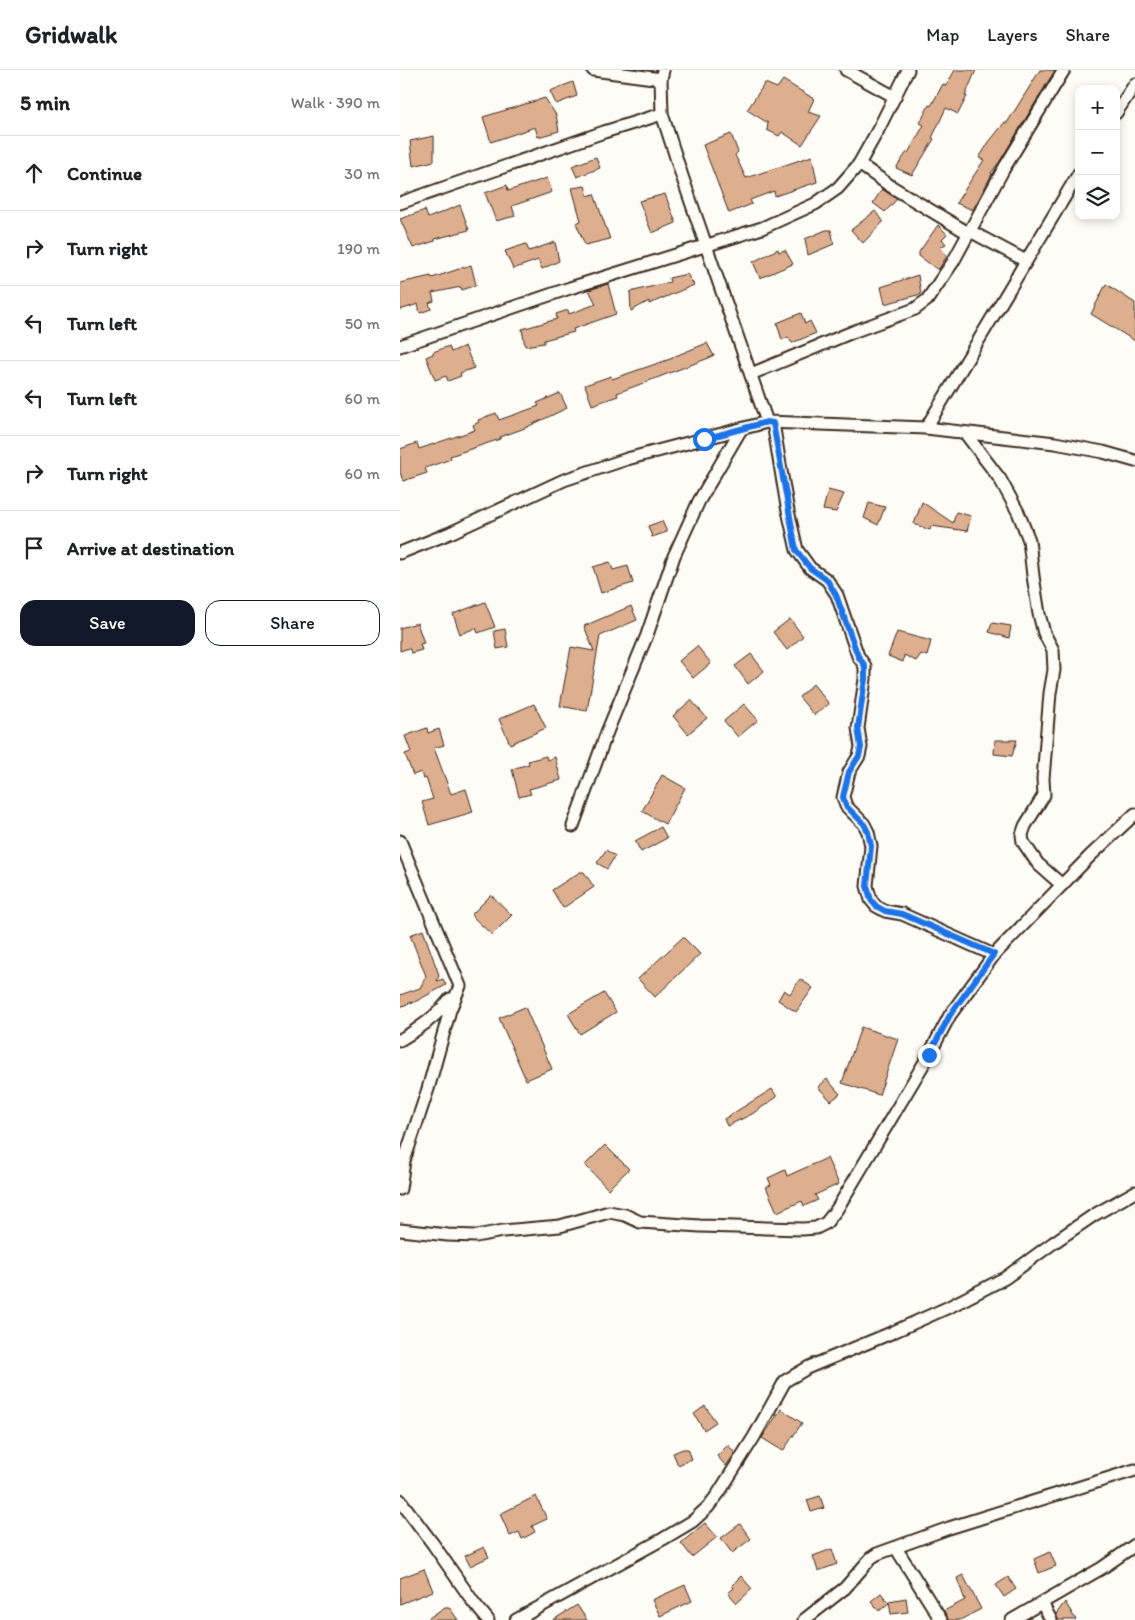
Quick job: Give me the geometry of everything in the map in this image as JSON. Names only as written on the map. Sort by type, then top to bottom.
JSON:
[{"type":"street","points":[[593,70],[662,75],[662,114],[751,374],[770,423],[796,550],[810,568],[827,580],[836,595],[858,656],[865,666],[858,728],[861,747],[859,756],[849,772],[843,797],[846,806],[864,824],[868,832],[871,846],[867,886],[871,900],[876,906],[885,911],[902,914],[994,954]]},
{"type":"street","points":[[846,70],[895,97]]},
{"type":"street","points":[[400,346],[570,288],[762,228],[815,204],[838,188],[859,164],[908,70]]},
{"type":"street","points":[[751,374],[855,331],[915,309],[927,300],[953,262],[1003,170],[1064,70]]},
{"type":"street","points":[[1120,107],[1135,84]]},
{"type":"street","points":[[400,203],[604,132],[662,114]]},
{"type":"street","points":[[859,164],[892,188],[969,232],[1026,261]]},
{"type":"street","points":[[926,428],[1078,175]]},
{"type":"street","points":[[400,553],[450,533],[564,480],[627,459],[770,423],[926,428],[1055,444],[1103,452],[1135,461]]},
{"type":"street","points":[[573,826],[607,732],[648,635],[674,556],[699,501],[740,431]]},
{"type":"street","points":[[965,433],[1000,479],[1018,512],[1029,540],[1039,614],[1044,632],[1053,650],[1054,670],[1050,693],[1043,779],[1044,796],[1024,826],[1022,835],[1023,842],[1038,864],[1062,885]]},
{"type":"street","points":[[400,1230],[476,1236],[503,1231],[560,1226],[609,1212],[624,1214],[640,1222],[700,1226],[803,1229],[816,1228],[826,1223],[858,1174],[929,1055],[950,1015],[994,954],[1135,814]]},
{"type":"street","points":[[400,841],[460,986],[450,1010],[428,1089],[404,1161],[400,1189]]},
{"type":"street","points":[[400,1040],[416,1031],[442,1010],[460,986]]},
{"type":"street","points":[[516,1620],[663,1540],[693,1521],[718,1494],[754,1437],[784,1380],[809,1367],[949,1307],[1005,1278],[1094,1215],[1135,1192]]},
{"type":"street","points":[[804,1620],[845,1588],[871,1558],[877,1554],[950,1528],[1135,1470]]},
{"type":"street","points":[[400,1500],[434,1544],[474,1604],[488,1620]]},
{"type":"street","points":[[1012,1620],[1102,1568],[1135,1545]]},
{"type":"street","points":[[896,1548],[941,1620]]},
{"type":"street","points":[[1042,1603],[1051,1620]]},
{"type":"building","points":[[955,70],[976,70],[965,96],[967,96],[958,114],[946,108],[932,138],[934,139],[912,175],[896,168],[908,153],[924,125],[920,123],[929,105],[931,106],[943,84],[946,86]]},
{"type":"building","points":[[1040,70],[1055,70],[991,173],[973,210],[956,203],[984,160],[979,158],[989,142],[1005,122],[1007,123]]},
{"type":"building","points":[[783,80],[814,99],[808,112],[821,116],[802,145],[782,132],[779,136],[767,130],[768,123],[747,110],[765,83],[777,88]]},
{"type":"building","points":[[573,82],[577,96],[556,104],[550,91]]},
{"type":"building","points":[[545,98],[556,115],[559,131],[538,137],[535,127],[491,142],[483,117]]},
{"type":"building","points":[[731,134],[738,152],[735,155],[746,178],[812,156],[817,182],[775,196],[774,191],[750,200],[752,204],[729,213],[703,145]]},
{"type":"building","points":[[434,136],[434,161],[413,166],[410,141]]},
{"type":"building","points":[[596,157],[600,168],[577,177],[572,166]]},
{"type":"building","points":[[547,178],[552,192],[512,206],[515,216],[496,221],[485,193],[507,185],[508,191]]},
{"type":"building","points":[[585,186],[588,196],[594,194],[610,239],[585,245],[576,223],[581,221],[572,188]]},
{"type":"building","points":[[882,189],[897,199],[885,212],[873,203]]},
{"type":"building","points":[[665,194],[676,223],[652,233],[639,201]]},
{"type":"building","points":[[460,205],[469,230],[435,239],[435,241],[413,248],[400,219],[425,210],[428,218]]},
{"type":"building","points":[[875,211],[883,222],[863,243],[851,230]]},
{"type":"building","points":[[938,225],[947,234],[942,239],[946,244],[940,247],[947,256],[938,270],[919,256],[919,252]]},
{"type":"building","points":[[826,230],[831,230],[834,244],[808,255],[805,239]]},
{"type":"building","points":[[555,242],[559,261],[542,269],[538,260],[513,269],[505,251],[526,244],[529,251]]},
{"type":"building","points":[[778,249],[779,252],[785,250],[793,264],[760,278],[753,262]]},
{"type":"building","points":[[471,265],[476,285],[462,290],[461,287],[432,293],[434,301],[429,303],[431,309],[420,313],[418,304],[400,310],[400,283],[431,276],[432,278]]},
{"type":"building","points":[[687,274],[694,285],[649,304],[649,301],[631,311],[630,292],[670,282],[669,278]]},
{"type":"building","points":[[918,275],[921,294],[885,304],[881,287]]},
{"type":"building","points":[[608,284],[616,314],[573,329],[574,332],[544,340],[544,343],[525,346],[522,329],[557,319],[556,314],[568,310],[569,314],[596,304],[589,290]]},
{"type":"building","points":[[1106,284],[1135,303],[1135,341],[1091,314]]},
{"type":"building","points":[[801,313],[805,324],[810,321],[816,333],[792,343],[788,337],[782,340],[777,323]]},
{"type":"building","points":[[707,343],[714,356],[617,393],[618,396],[592,405],[585,385],[611,376],[612,379],[673,358]]},
{"type":"building","points":[[449,346],[451,352],[465,346],[474,368],[460,373],[461,376],[448,381],[446,376],[435,380],[426,357]]},
{"type":"building","points":[[560,393],[567,408],[525,428],[500,437],[500,439],[450,456],[451,459],[425,468],[427,473],[403,481],[400,472],[400,449],[417,443],[419,449],[475,430],[473,425],[479,422],[478,420],[496,413],[499,420],[539,406],[537,403]]},
{"type":"building","points":[[828,490],[844,494],[836,512],[823,510]]},
{"type":"building","points":[[922,502],[953,523],[956,512],[971,516],[967,531],[931,526],[930,530],[914,524]]},
{"type":"building","points":[[869,503],[885,507],[878,525],[864,518]]},
{"type":"building","points":[[662,521],[667,532],[652,537],[648,526]]},
{"type":"building","points":[[610,562],[613,570],[628,566],[633,583],[601,593],[593,567]]},
{"type":"building","points":[[485,602],[495,627],[478,633],[476,628],[460,634],[453,614]]},
{"type":"building","points":[[631,606],[637,620],[600,636],[587,711],[560,706],[571,647],[594,651],[584,626]]},
{"type":"building","points":[[790,619],[803,636],[787,650],[773,632]]},
{"type":"building","points":[[417,623],[424,643],[420,644],[422,650],[411,653],[409,648],[400,651],[400,628]]},
{"type":"building","points":[[992,623],[1011,626],[1009,638],[989,632]]},
{"type":"building","points":[[505,629],[508,647],[497,649],[494,631]]},
{"type":"building","points":[[897,632],[931,641],[927,656],[921,654],[916,661],[904,655],[903,662],[888,656]]},
{"type":"building","points":[[697,646],[711,663],[693,678],[679,661]]},
{"type":"building","points":[[751,654],[764,671],[748,684],[735,666]]},
{"type":"building","points":[[813,684],[829,704],[814,715],[799,697]]},
{"type":"building","points":[[691,700],[707,718],[688,734],[673,716]]},
{"type":"building","points":[[534,704],[546,728],[510,744],[499,719]]},
{"type":"building","points":[[744,704],[758,720],[738,737],[724,721]]},
{"type":"building","points":[[427,728],[428,733],[439,729],[444,745],[434,748],[451,794],[466,789],[473,812],[429,825],[422,802],[433,799],[426,778],[423,779],[421,772],[413,775],[405,754],[411,752],[405,736]]},
{"type":"building","points":[[995,740],[1017,740],[1012,756],[994,754]]},
{"type":"building","points":[[546,756],[547,760],[555,757],[561,780],[529,789],[531,794],[519,797],[512,769],[529,764],[528,761]]},
{"type":"building","points":[[662,775],[685,788],[665,824],[642,811]]},
{"type":"building","points":[[661,827],[667,838],[641,852],[635,841]]},
{"type":"building","points":[[606,850],[615,856],[607,869],[597,863]]},
{"type":"building","points":[[580,872],[584,872],[594,887],[563,908],[552,890]]},
{"type":"building","points":[[491,895],[512,915],[492,935],[471,915]]},
{"type":"building","points":[[423,930],[439,975],[437,981],[443,979],[446,985],[411,1004],[412,1002],[400,1007],[400,995],[420,988],[426,976],[410,935]]},
{"type":"building","points":[[683,937],[700,954],[655,997],[638,979]]},
{"type":"building","points":[[800,979],[813,988],[796,1012],[778,1000],[784,990],[790,994]]},
{"type":"building","points":[[604,993],[616,1012],[580,1034],[568,1014]]},
{"type":"building","points":[[525,1007],[552,1069],[526,1080],[499,1018]]},
{"type":"building","points":[[861,1027],[898,1039],[879,1095],[842,1083]]},
{"type":"building","points":[[827,1079],[840,1094],[831,1101],[818,1087]]},
{"type":"building","points":[[772,1089],[777,1097],[752,1114],[727,1126],[724,1119]]},
{"type":"building","points":[[605,1145],[629,1169],[608,1189],[585,1165]]},
{"type":"building","points":[[827,1158],[839,1184],[815,1195],[818,1200],[804,1206],[802,1201],[777,1212],[766,1187],[771,1185],[768,1178],[785,1170],[787,1176]]},
{"type":"building","points":[[705,1406],[716,1422],[704,1430],[694,1414]]},
{"type":"building","points":[[781,1409],[802,1423],[783,1451],[762,1438]]},
{"type":"building","points":[[728,1445],[735,1453],[726,1466],[717,1456]]},
{"type":"building","points":[[688,1449],[692,1459],[678,1465],[673,1453]]},
{"type":"building","points":[[536,1496],[547,1519],[532,1526],[535,1532],[522,1539],[519,1532],[510,1536],[500,1514]]},
{"type":"building","points":[[820,1496],[824,1508],[811,1512],[807,1500]]},
{"type":"building","points":[[705,1523],[717,1537],[692,1557],[681,1543]]},
{"type":"building","points":[[740,1524],[751,1539],[732,1553],[721,1538]]},
{"type":"building","points":[[484,1547],[489,1557],[470,1566],[465,1556]]},
{"type":"building","points":[[832,1549],[837,1564],[818,1571],[813,1556]]},
{"type":"building","points":[[1050,1552],[1056,1566],[1039,1573],[1034,1559]]},
{"type":"building","points":[[424,1569],[433,1591],[400,1604],[400,1578]]},
{"type":"building","points":[[963,1575],[981,1609],[960,1620],[948,1620],[944,1611],[965,1600],[957,1578]]},
{"type":"building","points":[[741,1576],[752,1589],[737,1603],[728,1593],[734,1588],[732,1585]]},
{"type":"building","points":[[1008,1577],[1016,1589],[1004,1597],[996,1585]]},
{"type":"building","points":[[685,1585],[692,1601],[660,1616],[652,1600]]},
{"type":"building","points":[[881,1593],[889,1603],[879,1611],[871,1601]]},
{"type":"building","points":[[906,1598],[908,1612],[891,1614],[889,1601]]},
{"type":"building","points":[[1065,1602],[1076,1620],[1058,1620],[1056,1614]]},
{"type":"building","points":[[577,1605],[587,1620],[553,1620]]},
{"type":"building","points":[[445,1607],[449,1607],[458,1620],[426,1620]]},
{"type":"route","points":[[704,439],[740,431],[767,422],[773,423],[796,550],[810,568],[827,580],[836,595],[858,656],[865,666],[858,728],[861,747],[859,756],[849,772],[843,797],[846,806],[864,824],[868,832],[871,846],[867,886],[871,900],[876,906],[885,911],[902,914],[994,954],[950,1015],[929,1055]]}]
